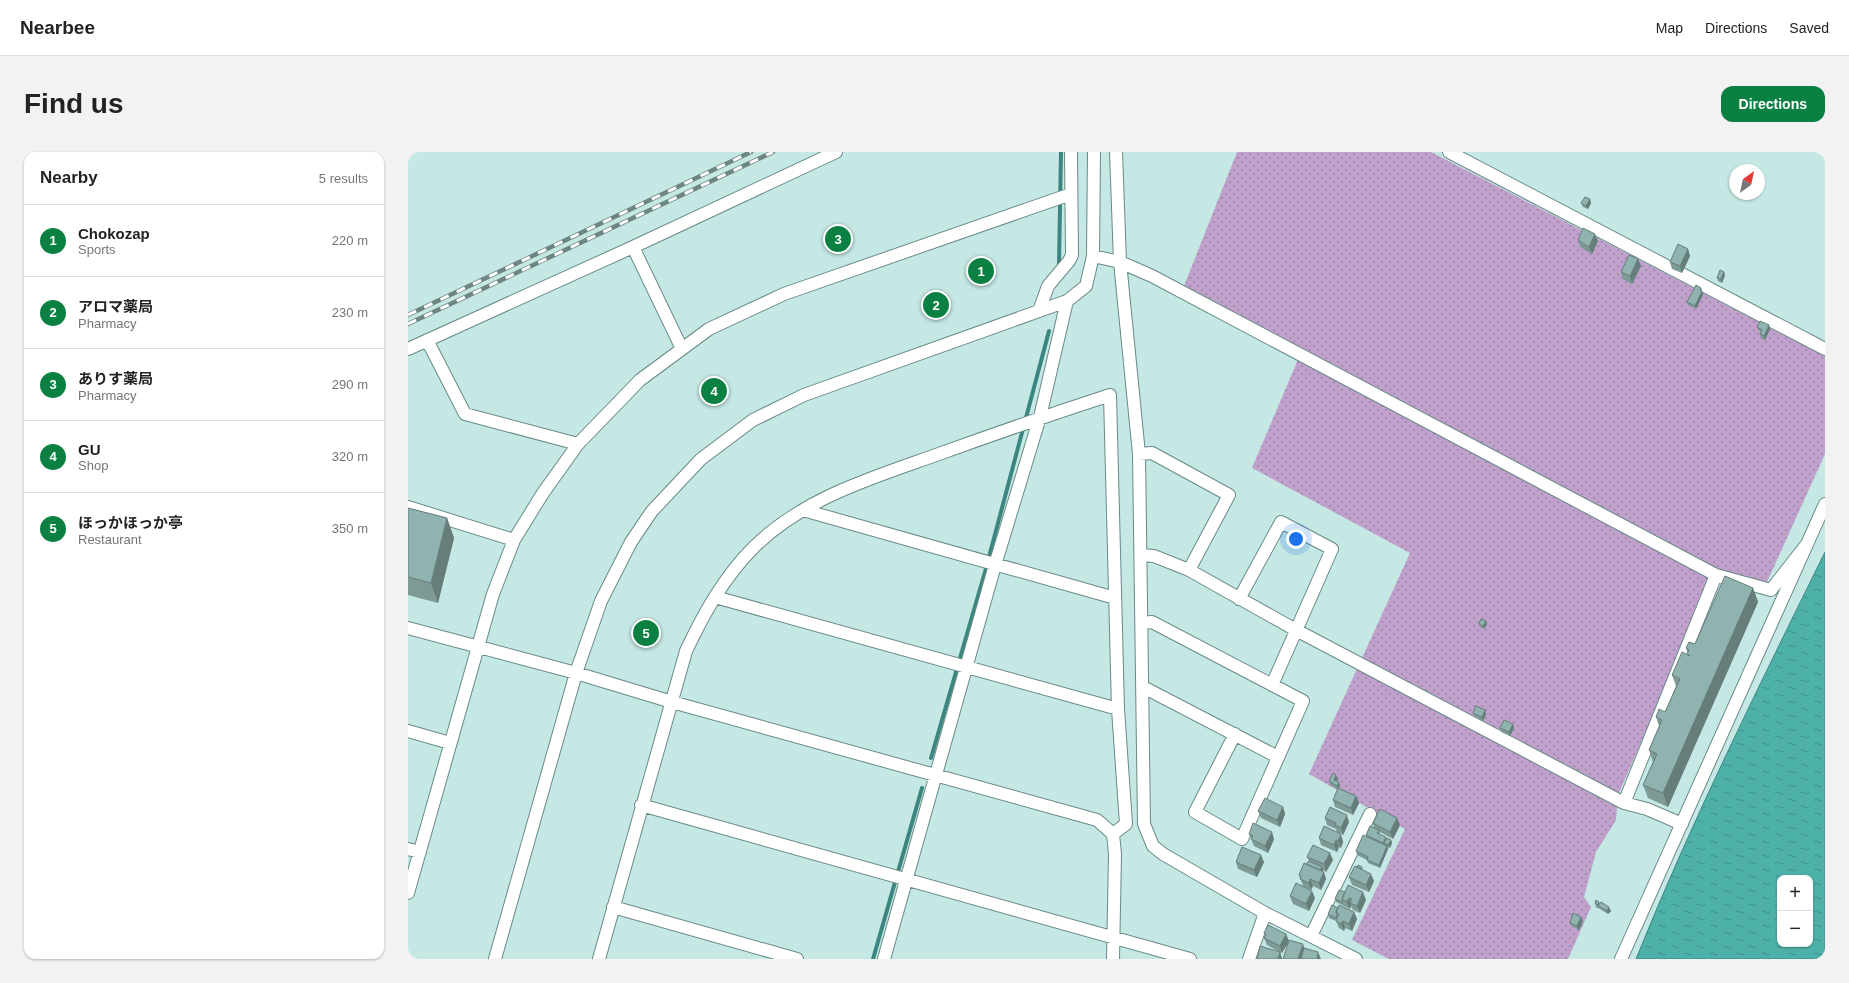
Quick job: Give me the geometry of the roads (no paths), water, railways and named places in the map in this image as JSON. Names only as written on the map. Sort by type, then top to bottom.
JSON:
[{"type":"street","points":[[408,350],[836,152]]},
{"type":"street","points":[[1039,311],[1048,286],[1069,261],[1072,255],[1067,196],[1072,152]]},
{"type":"street","points":[[495,959],[576,673],[601,601],[631,542],[652,510],[701,458],[753,420],[804,395],[1067,301],[1086,286],[1093,256],[1094,152]]},
{"type":"street","points":[[1116,152],[1120,262],[1139,454],[1144,687],[1144,824],[1153,846],[1163,854],[1265,913],[1356,959]]},
{"type":"street","points":[[1449,152],[1825,349]]},
{"type":"street","points":[[408,892],[414,850],[450,743],[493,594],[514,540],[543,493],[578,444],[640,380],[709,330],[784,294],[1067,196]]},
{"type":"street","points":[[633,247],[682,349]]},
{"type":"street","points":[[1093,256],[1120,262],[1152,276],[1716,575],[1770,590],[1807,544]]},
{"type":"street","points":[[884,959],[900,878],[936,774],[960,666],[990,563],[1035,419],[1067,301]]},
{"type":"street","points":[[427,340],[466,414],[578,444]]},
{"type":"street","points":[[599,959],[641,805],[686,651],[708,606],[731,574],[754,547],[803,510],[847,487],[1035,419],[1110,396],[1118,709],[1126,824]]},
{"type":"street","points":[[1139,454],[1152,453],[1229,495],[1189,570]]},
{"type":"street","points":[[1620,959],[1825,504]]},
{"type":"street","points":[[409,505],[514,540]]},
{"type":"street","points":[[803,510],[1115,598]]},
{"type":"street","points":[[1240,599],[1280,522],[1332,549],[1272,685]]},
{"type":"street","points":[[1141,555],[1154,556],[1189,570],[1296,630],[1624,803],[1647,809],[1682,824]]},
{"type":"street","points":[[1624,803],[1716,575]]},
{"type":"street","points":[[715,597],[1118,709]]},
{"type":"street","points":[[1142,623],[1152,622],[1303,701],[1242,839],[1195,812],[1235,734]]},
{"type":"street","points":[[408,628],[478,648],[576,673],[672,702],[936,774],[1097,820],[1113,834],[1115,854],[1113,959]]},
{"type":"street","points":[[1144,687],[1278,757]]},
{"type":"street","points":[[408,731],[450,743]]},
{"type":"street","points":[[641,805],[1190,959]]},
{"type":"street","points":[[1311,936],[1370,814]]},
{"type":"street","points":[[1113,834],[1126,824],[1144,824]]},
{"type":"street","points":[[613,907],[797,959]]},
{"type":"street","points":[[1249,959],[1265,913]]},
{"type":"water","points":[[1825,552],[1825,959],[1636,959],[1657,907],[1703,804]]},
{"type":"waterway","points":[[1059,263],[1061,152]]},
{"type":"waterway","points":[[931,758],[985,572],[1049,331]]},
{"type":"waterway","points":[[873,959],[922,788]]},
{"type":"railway","points":[[408,315],[751,152]]},
{"type":"railway","points":[[408,324],[773,152]]},
{"type":"place","name":"ありす薬局","points":[[838,239]]},
{"type":"place","name":"Chokozap","points":[[981,271]]},
{"type":"place","name":"アロマ薬局","points":[[936,305]]},
{"type":"place","name":"GU","points":[[714,391]]},
{"type":"place","name":"ほっかほっか亭","points":[[646,633]]}]
